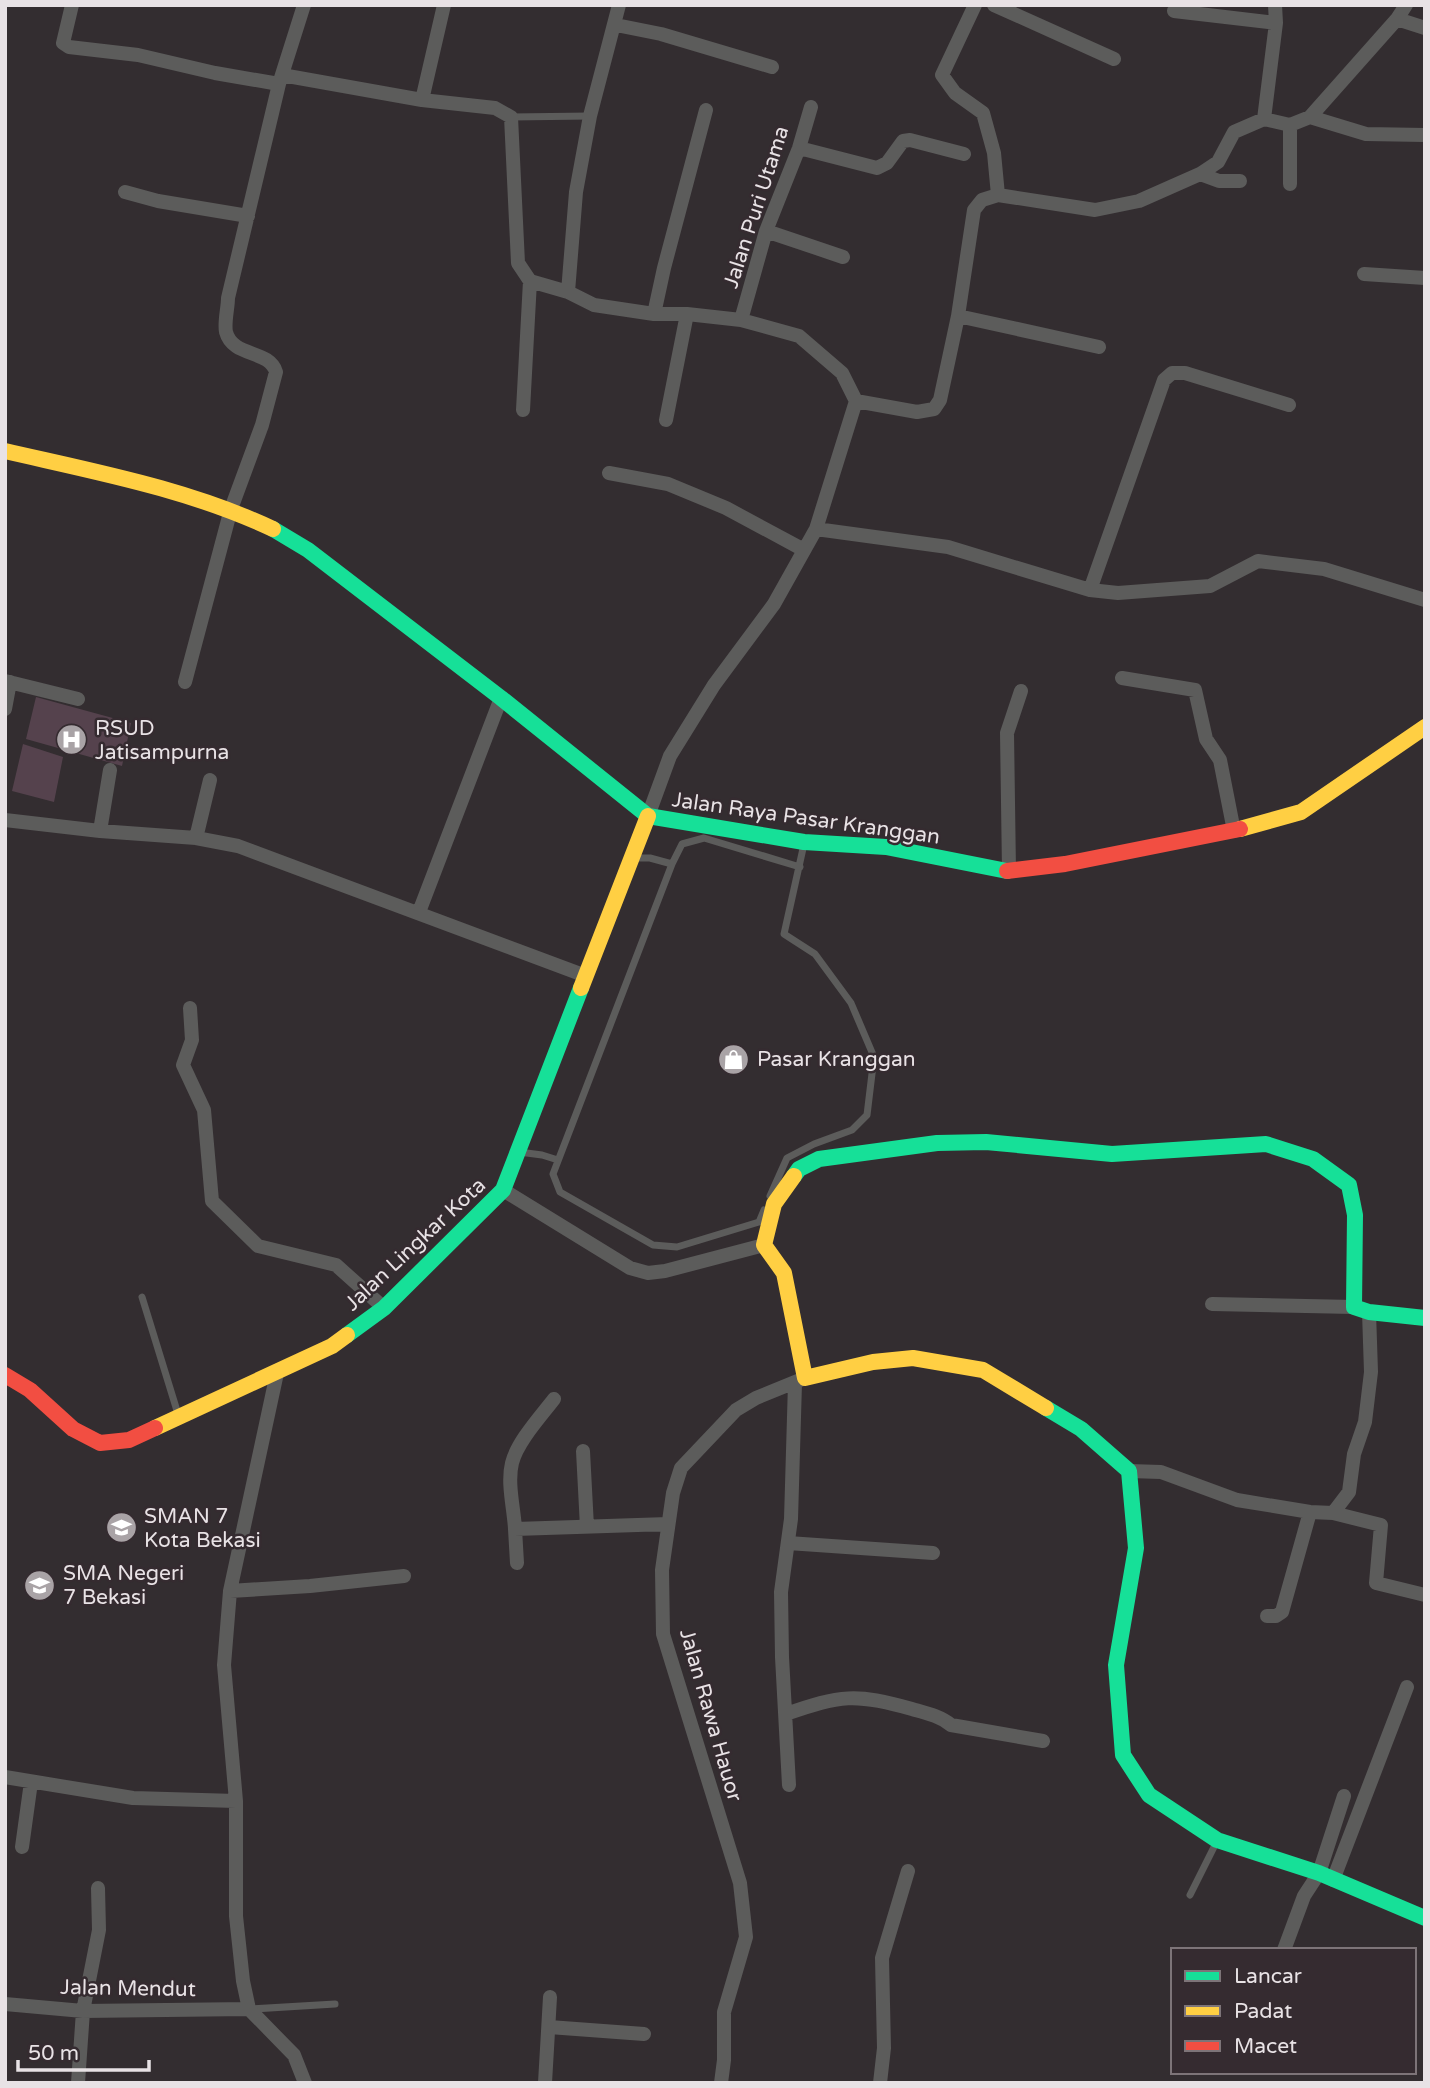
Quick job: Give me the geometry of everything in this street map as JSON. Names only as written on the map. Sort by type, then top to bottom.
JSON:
[{"type":"street","points":[[72,5],[63,37],[63,43],[69,47],[138,55],[215,73],[495,108],[511,117],[518,263],[530,281],[523,410]]},
{"type":"street","points":[[185,682],[231,509],[262,425],[276,372],[268,361],[234,346],[226,331],[228,298],[281,80],[304,5]]},
{"type":"street","points":[[422,100],[444,5]]},
{"type":"street","points":[[568,292],[576,192],[590,116],[616,25],[619,5]]},
{"type":"street","points":[[975,5],[942,75],[955,93],[983,113],[994,153],[998,195]]},
{"type":"street","points":[[995,5],[1114,59]]},
{"type":"street","points":[[1264,119],[1276,23],[1275,5]]},
{"type":"street","points":[[856,401],[917,412],[934,409],[940,400],[958,316],[974,210],[982,200],[998,195],[1095,209],[1139,201],[1200,174],[1218,162],[1234,132],[1264,119],[1290,125],[1310,117],[1397,19],[1406,5]]},
{"type":"street","points":[[1174,11],[1276,23]]},
{"type":"street","points":[[1397,19],[1425,28]]},
{"type":"street","points":[[616,25],[661,34],[772,66]]},
{"type":"street","name":"Jalan Puri Utama","points":[[741,320],[766,232],[799,148],[811,107]]},
{"type":"street","points":[[654,314],[706,110]]},
{"type":"street","points":[[1310,117],[1366,134],[1425,135]]},
{"type":"street","points":[[1290,125],[1290,184]]},
{"type":"street","points":[[799,148],[877,168],[887,163],[904,141],[910,140],[964,154]]},
{"type":"street","points":[[1200,174],[1219,181],[1240,181]]},
{"type":"street","points":[[125,192],[158,201],[248,216]]},
{"type":"street","points":[[766,232],[843,257]]},
{"type":"street","points":[[1364,274],[1425,278]]},
{"type":"street","points":[[530,281],[568,292],[594,305],[654,314],[687,314],[741,320],[799,336],[842,373],[856,401],[816,529],[774,604],[715,685],[670,756],[648,816]]},
{"type":"street","points":[[666,420],[687,314]]},
{"type":"street","points":[[958,316],[1099,347]]},
{"type":"street","points":[[1090,590],[1164,380],[1172,373],[1185,373],[1289,405]]},
{"type":"street","name":"Jalan Raya Pasar Kranggan","points":[[5,452],[145,483],[231,509],[280,532],[308,550],[501,698],[648,816],[804,842],[886,847],[1009,870],[1065,864],[1234,831],[1301,813],[1425,727]]},
{"type":"street","points":[[609,473],[668,484],[726,508],[804,550]]},
{"type":"street","points":[[816,529],[948,547],[1090,590],[1118,593],[1210,586],[1258,561],[1324,569],[1425,600]]},
{"type":"street","points":[[1122,678],[1195,690],[1206,739],[1220,760],[1234,831]]},
{"type":"street","points":[[5,709],[8,682],[78,699]]},
{"type":"street","points":[[1009,870],[1007,733],[1021,691]]},
{"type":"street","points":[[419,912],[501,698]]},
{"type":"street","points":[[100,831],[110,770]]},
{"type":"street","points":[[196,838],[209,780]]},
{"type":"street","name":"Jalan Lingkar Kota","points":[[5,1375],[30,1390],[73,1429],[100,1443],[130,1440],[332,1346],[384,1308],[503,1190],[648,816]]},
{"type":"street","points":[[5,820],[196,838],[239,846],[586,976]]},
{"type":"street","points":[[190,1008],[192,1040],[183,1065],[204,1110],[212,1201],[258,1246],[336,1265],[384,1308]]},
{"type":"street","points":[[789,1785],[781,1592],[788,1543],[800,1381],[784,1273],[764,1245],[774,1205],[799,1169],[819,1158],[937,1143],[986,1142],[1112,1154],[1266,1143],[1313,1158],[1349,1185],[1355,1215],[1362,1309],[1371,1372],[1365,1422],[1354,1454],[1349,1493],[1333,1513]]},
{"type":"street","points":[[503,1190],[630,1268],[648,1273],[764,1245]]},
{"type":"street","points":[[1212,1304],[1362,1309],[1425,1318]]},
{"type":"street","points":[[800,1381],[873,1362],[913,1359],[983,1370],[1081,1429],[1129,1471],[1161,1472],[1237,1500],[1333,1513],[1381,1525],[1376,1583],[1425,1595]]},
{"type":"street","points":[[277,1373],[230,1591],[224,1665],[236,1801],[236,1916],[243,1981],[249,2009],[294,2055],[305,2083]]},
{"type":"street","name":"Jalan Rawa Hauor","points":[[721,2083],[724,2012],[746,1937],[740,1883],[663,1634],[662,1570],[673,1493],[681,1468],[736,1410],[756,1398],[800,1381]]},
{"type":"street","points":[[517,1563],[511,1482],[513,1461],[554,1399]]},
{"type":"street","points":[[583,1451],[587,1527]]},
{"type":"street","points":[[1129,1471],[1136,1548],[1116,1665],[1123,1755],[1149,1795],[1217,1840],[1326,1876],[1425,1918]]},
{"type":"street","points":[[1267,1616],[1276,1616],[1282,1612],[1310,1512]]},
{"type":"street","points":[[515,1530],[668,1524]]},
{"type":"street","points":[[788,1543],[933,1553]]},
{"type":"street","points":[[230,1591],[404,1576]]},
{"type":"street","points":[[1285,1948],[1304,1896],[1326,1876],[1407,1687]]},
{"type":"street","points":[[786,1714],[827,1700],[860,1697],[940,1717],[951,1725],[1043,1741]]},
{"type":"street","points":[[5,1777],[133,1798],[236,1801]]},
{"type":"street","points":[[22,1847],[31,1782]]},
{"type":"street","points":[[1326,1876],[1344,1796]]},
{"type":"street","points":[[880,2083],[884,2048],[882,1958],[908,1871]]},
{"type":"street","points":[[78,2083],[83,2011],[99,1930],[98,1888]]},
{"type":"street","points":[[545,2083],[550,1997]]},
{"type":"street","name":"Jalan Mendut","points":[[5,2004],[83,2011],[249,2009]]},
{"type":"street","points":[[549,2027],[644,2034]]},
{"type":"lane","points":[[511,117],[590,116]]},
{"type":"lane","points":[[800,867],[704,838],[682,844],[672,864],[554,1174],[559,1192],[653,1245],[677,1247],[759,1222],[787,1158],[814,1144],[852,1130],[867,1115],[874,1057],[851,1003],[815,954],[784,934],[800,867],[804,842]]},
{"type":"lane","points":[[632,858],[650,858],[672,864]]},
{"type":"lane","points":[[518,1152],[558,1160]]},
{"type":"lane","points":[[142,1297],[180,1418]]},
{"type":"lane","points":[[1190,1895],[1217,1840]]},
{"type":"lane","points":[[249,2009],[335,2004]]},
{"type":"building","points":[[36,697],[131,723],[122,766],[26,739]]},
{"type":"building","points":[[23,744],[63,757],[54,802],[12,791]]},
{"type":"traffic: fast","points":[[273,529],[308,550],[501,698],[648,816],[804,842],[886,847],[1007,871]]},
{"type":"traffic: fast","points":[[347,1335],[384,1308],[503,1190],[581,988]]},
{"type":"traffic: fast","points":[[794,1176],[799,1169],[819,1159],[937,1143],[986,1142],[1112,1154],[1266,1144],[1313,1159],[1349,1185],[1355,1215],[1354,1307],[1369,1312],[1425,1318]]},
{"type":"traffic: fast","points":[[1046,1408],[1081,1429],[1129,1471],[1136,1548],[1116,1665],[1123,1755],[1149,1795],[1217,1840],[1319,1873],[1425,1918]]},
{"type":"traffic: slow","points":[[5,451],[175,492],[273,529]]},
{"type":"traffic: slow","points":[[1240,829],[1301,812],[1425,727]]},
{"type":"traffic: slow","points":[[581,988],[648,816]]},
{"type":"traffic: slow","points":[[794,1176],[774,1204],[764,1245],[784,1273],[805,1378],[873,1362],[913,1358],[983,1370],[1046,1408]]},
{"type":"traffic: slow","points":[[155,1428],[332,1346],[347,1335]]},
{"type":"traffic: jam","points":[[1007,871],[1065,864],[1240,829]]},
{"type":"traffic: jam","points":[[5,1375],[30,1390],[73,1429],[100,1443],[129,1440],[155,1428]]},
{"type":"place","name":"RSUD Jatisampurna","points":[[72,740]]},
{"type":"place","name":"Pasar Kranggan","points":[[734,1059]]},
{"type":"place","name":"SMAN 7 Kota Bekasi","points":[[121,1528]]},
{"type":"place","name":"SMA Negeri 7 Bekasi","points":[[40,1585]]}]
